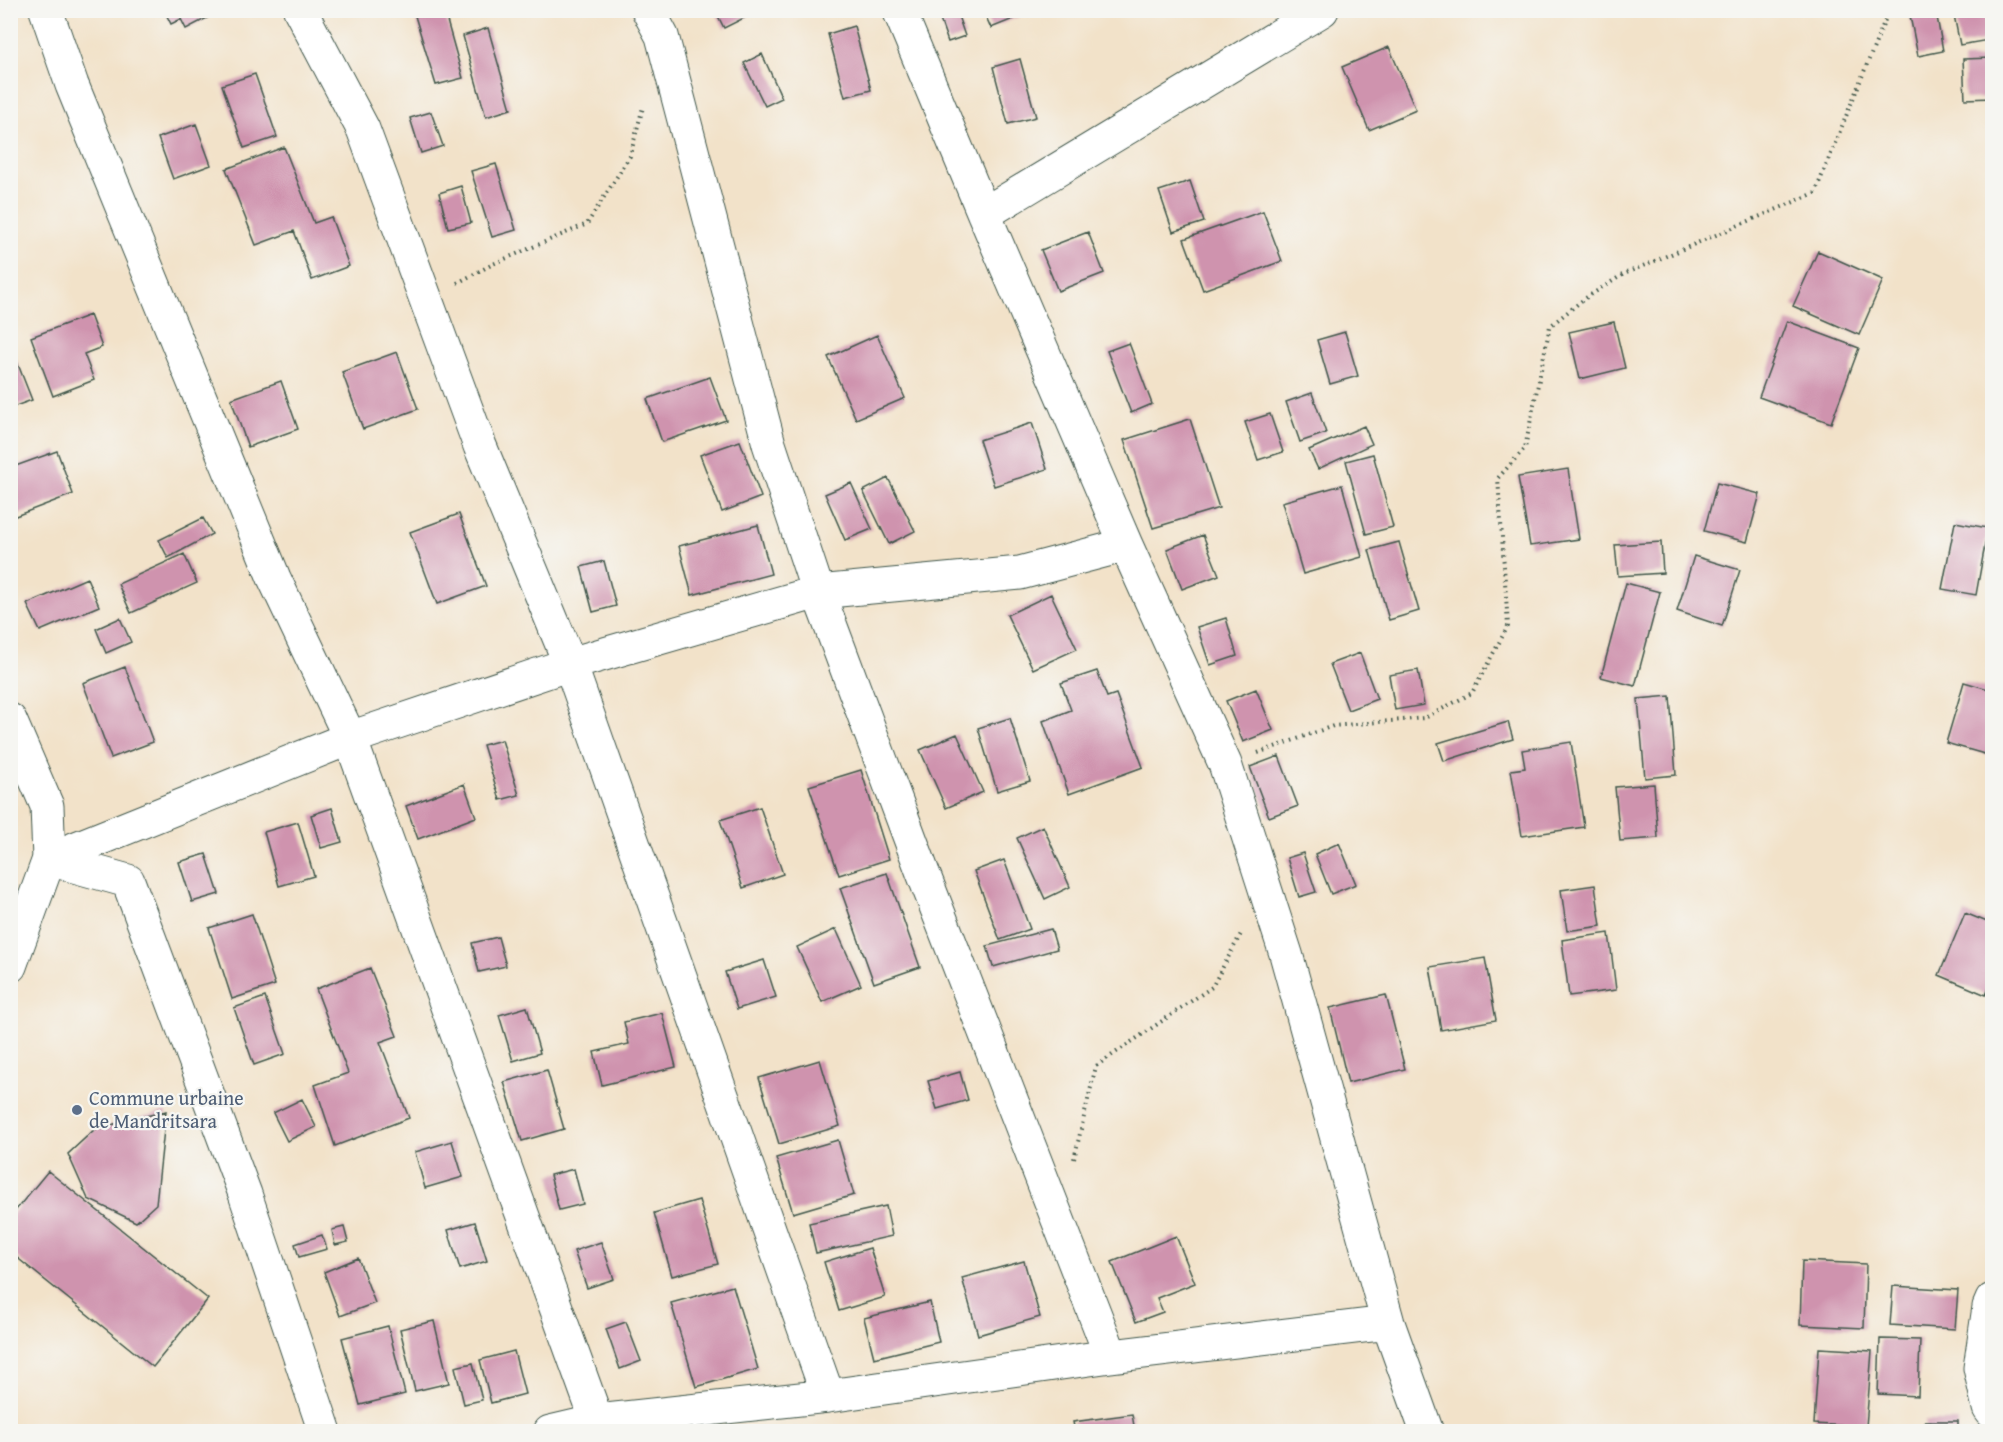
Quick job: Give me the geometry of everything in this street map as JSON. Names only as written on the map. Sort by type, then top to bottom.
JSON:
[{"type":"street","points":[[46,10],[72,85],[274,578],[350,738],[597,1421]]},
{"type":"street","points":[[300,10],[363,129],[480,446],[570,664],[828,1396]]},
{"type":"street","points":[[648,10],[662,36],[769,444],[818,592],[923,873],[1111,1356]]},
{"type":"street","points":[[899,10],[1126,545],[1225,764],[1286,954],[1388,1323],[1427,1431]]},
{"type":"street","points":[[984,214],[1322,10]]},
{"type":"street","points":[[49,859],[350,738],[570,664],[818,592],[1020,573],[1126,545]]},
{"type":"street","points":[[10,720],[47,806],[49,859],[10,966]]},
{"type":"street","points":[[49,859],[128,881],[245,1194],[325,1431]]},
{"type":"street","points":[[1992,1300],[1980,1368],[1989,1408],[1992,1412]]},
{"type":"street","points":[[550,1431],[597,1421],[828,1396],[1111,1356],[1388,1323]]},
{"type":"path","points":[[1225,764],[1334,726],[1425,718],[1472,693],[1508,626],[1498,478],[1525,448],[1550,326],[1584,299],[1624,274],[1815,193],[1889,10]]},
{"type":"path","points":[[426,299],[493,264],[587,224],[630,156],[645,102]]},
{"type":"path","points":[[1072,1167],[1096,1066],[1212,987],[1265,889]]},
{"type":"building","points":[[164,10],[208,10],[211,16],[186,29],[181,19],[171,24]]},
{"type":"building","points":[[435,10],[444,10],[463,78],[436,85],[415,16]]},
{"type":"building","points":[[715,10],[745,10],[748,16],[724,28]]},
{"type":"building","points":[[956,10],[965,36],[948,42],[938,14]]},
{"type":"building","points":[[983,10],[1033,10],[1033,11],[991,28]]},
{"type":"building","points":[[1953,10],[1984,10],[1989,40],[1960,45]]},
{"type":"building","points":[[1936,11],[1943,51],[1918,56],[1910,16]]},
{"type":"building","points":[[854,26],[871,90],[845,97],[828,34]]},
{"type":"building","points":[[488,28],[511,109],[486,117],[463,36]]},
{"type":"building","points":[[1389,47],[1416,110],[1369,130],[1342,67]]},
{"type":"building","points":[[762,54],[782,98],[765,106],[744,63]]},
{"type":"building","points":[[1992,58],[1992,98],[1965,99],[1963,59]]},
{"type":"building","points":[[1020,59],[1036,117],[1008,124],[993,67]]},
{"type":"building","points":[[255,74],[277,137],[244,148],[222,85]]},
{"type":"building","points":[[431,112],[443,146],[421,153],[410,118]]},
{"type":"building","points":[[196,124],[211,165],[173,179],[158,138]]},
{"type":"building","points":[[284,147],[314,223],[331,217],[349,266],[312,280],[294,231],[256,245],[226,169]]},
{"type":"building","points":[[496,164],[516,230],[492,237],[471,171]]},
{"type":"building","points":[[1190,181],[1204,222],[1173,232],[1159,191]]},
{"type":"building","points":[[461,186],[471,223],[448,228],[439,193]]},
{"type":"building","points":[[1263,211],[1282,261],[1203,290],[1184,239]]},
{"type":"building","points":[[1088,232],[1104,273],[1058,291],[1041,250]]},
{"type":"building","points":[[1818,251],[1883,280],[1859,335],[1793,306]]},
{"type":"building","points":[[90,315],[102,347],[84,354],[94,380],[53,396],[31,337]]},
{"type":"building","points":[[1787,321],[1859,348],[1831,423],[1759,397]]},
{"type":"building","points":[[1614,322],[1625,368],[1580,379],[1569,332]]},
{"type":"building","points":[[1345,332],[1358,376],[1330,384],[1317,340]]},
{"type":"building","points":[[877,335],[905,398],[856,419],[828,357]]},
{"type":"building","points":[[1129,343],[1152,404],[1131,413],[1107,351]]},
{"type":"building","points":[[10,344],[32,400],[10,408]]},
{"type":"building","points":[[397,352],[418,409],[363,429],[342,372]]},
{"type":"building","points":[[710,377],[726,420],[662,442],[647,399]]},
{"type":"building","points":[[281,381],[298,429],[248,447],[231,399]]},
{"type":"building","points":[[1312,393],[1326,433],[1300,442],[1286,402]]},
{"type":"building","points":[[1270,414],[1283,452],[1258,460],[1245,422]]},
{"type":"building","points":[[1190,419],[1219,508],[1153,528],[1124,440]]},
{"type":"building","points":[[1032,423],[1047,469],[994,486],[979,440]]},
{"type":"building","points":[[1364,426],[1372,444],[1318,469],[1309,450]]},
{"type":"building","points":[[740,441],[761,497],[722,512],[700,455]]},
{"type":"building","points":[[57,451],[73,494],[13,517],[10,511],[10,468]]},
{"type":"building","points":[[1373,454],[1393,527],[1366,534],[1346,461]]},
{"type":"building","points":[[1568,469],[1579,539],[1530,546],[1518,477]]},
{"type":"building","points":[[888,478],[915,531],[889,544],[863,491]]},
{"type":"building","points":[[851,483],[872,529],[845,540],[825,494]]},
{"type":"building","points":[[1717,483],[1760,494],[1747,542],[1704,531]]},
{"type":"building","points":[[1342,485],[1362,557],[1303,574],[1282,502]]},
{"type":"building","points":[[459,514],[486,586],[437,604],[410,532]]},
{"type":"building","points":[[203,518],[212,534],[168,558],[159,540]]},
{"type":"building","points":[[1955,522],[1988,528],[1976,595],[1942,589]]},
{"type":"building","points":[[758,525],[771,574],[692,595],[679,546]]},
{"type":"building","points":[[1203,535],[1219,575],[1182,589],[1167,549]]},
{"type":"building","points":[[1399,542],[1419,611],[1389,620],[1369,550]]},
{"type":"building","points":[[1661,542],[1663,573],[1618,576],[1615,545]]},
{"type":"building","points":[[184,554],[197,583],[131,613],[118,584]]},
{"type":"building","points":[[1694,556],[1740,570],[1722,626],[1677,611]]},
{"type":"building","points":[[604,561],[616,606],[593,612],[581,567]]},
{"type":"building","points":[[87,578],[99,606],[40,631],[27,604]]},
{"type":"building","points":[[1626,583],[1660,592],[1635,686],[1601,677]]},
{"type":"building","points":[[1051,594],[1077,649],[1033,669],[1007,615]]},
{"type":"building","points":[[120,618],[131,642],[106,653],[96,629]]},
{"type":"building","points":[[1226,618],[1237,656],[1210,665],[1197,627]]},
{"type":"building","points":[[1360,653],[1377,699],[1348,710],[1330,664]]},
{"type":"building","points":[[125,667],[153,742],[111,758],[83,683]]},
{"type":"building","points":[[1418,670],[1424,705],[1395,710],[1389,675]]},
{"type":"building","points":[[1097,671],[1107,697],[1116,694],[1143,767],[1069,794],[1043,721],[1071,710],[1061,683]]},
{"type":"building","points":[[1964,682],[1992,690],[1992,740],[1988,755],[1946,743]]},
{"type":"building","points":[[1256,689],[1273,730],[1243,742],[1226,701]]},
{"type":"building","points":[[1670,696],[1676,775],[1645,778],[1638,699]]},
{"type":"building","points":[[1010,718],[1030,781],[997,791],[978,728]]},
{"type":"building","points":[[1508,722],[1513,739],[1444,761],[1438,743]]},
{"type":"building","points":[[957,734],[983,792],[946,808],[920,750]]},
{"type":"building","points":[[502,740],[519,795],[500,800],[483,745]]},
{"type":"building","points":[[1571,742],[1584,827],[1522,836],[1511,770],[1525,768],[1522,750]]},
{"type":"building","points":[[1279,756],[1298,806],[1269,817],[1250,767]]},
{"type":"building","points":[[861,770],[889,859],[839,875],[809,786]]},
{"type":"building","points":[[464,784],[476,817],[418,839],[406,806]]},
{"type":"building","points":[[1654,784],[1658,838],[1620,841],[1615,787]]},
{"type":"building","points":[[760,807],[783,874],[743,888],[720,820]]},
{"type":"building","points":[[332,808],[342,842],[321,848],[311,815]]},
{"type":"building","points":[[298,822],[314,876],[279,886],[264,832]]},
{"type":"building","points":[[1043,826],[1070,887],[1045,899],[1017,838]]},
{"type":"building","points":[[1339,843],[1356,884],[1331,894],[1315,854]]},
{"type":"building","points":[[1303,853],[1316,892],[1299,897],[1287,858]]},
{"type":"building","points":[[206,854],[219,894],[192,902],[179,862]]},
{"type":"building","points":[[1004,860],[1030,929],[1000,940],[974,871]]},
{"type":"building","points":[[887,873],[920,967],[874,983],[840,888]]},
{"type":"building","points":[[1595,885],[1601,926],[1567,931],[1561,890]]},
{"type":"building","points":[[1965,913],[1992,924],[1992,981],[1986,995],[1939,975]]},
{"type":"building","points":[[252,914],[275,985],[232,999],[209,928]]},
{"type":"building","points":[[836,929],[861,985],[822,1002],[797,947]]},
{"type":"building","points":[[1051,929],[1057,949],[993,967],[987,946]]},
{"type":"building","points":[[1609,933],[1616,990],[1569,996],[1562,940]]},
{"type":"building","points":[[498,937],[506,966],[479,972],[472,943]]},
{"type":"building","points":[[1485,958],[1496,1020],[1441,1030],[1430,967]]},
{"type":"building","points":[[764,960],[776,997],[737,1009],[725,972]]},
{"type":"building","points":[[370,968],[397,1036],[380,1042],[409,1118],[335,1146],[315,1085],[348,1073],[316,989]]},
{"type":"building","points":[[1386,995],[1405,1069],[1348,1083],[1330,1008]]},
{"type":"building","points":[[265,997],[285,1054],[254,1065],[234,1008]]},
{"type":"building","points":[[527,1007],[540,1053],[513,1061],[499,1015]]},
{"type":"building","points":[[662,1013],[676,1067],[602,1085],[594,1052],[629,1044],[624,1022]]},
{"type":"building","points":[[820,1060],[840,1126],[779,1144],[759,1078]]},
{"type":"building","points":[[547,1070],[564,1129],[522,1141],[504,1082]]},
{"type":"building","points":[[960,1072],[968,1100],[937,1109],[928,1081]]},
{"type":"building","points":[[302,1099],[316,1127],[287,1141],[273,1113]]},
{"type":"building","points":[[166,1111],[156,1204],[136,1222],[88,1199],[68,1154],[95,1129]]},
{"type":"building","points":[[838,1140],[854,1195],[793,1213],[776,1158]]},
{"type":"building","points":[[452,1141],[463,1177],[425,1188],[415,1152]]},
{"type":"building","points":[[574,1169],[583,1204],[559,1210],[550,1175]]},
{"type":"building","points":[[48,1171],[208,1299],[153,1367],[10,1252],[10,1217]]},
{"type":"building","points":[[699,1200],[718,1264],[672,1276],[654,1213]]},
{"type":"building","points":[[886,1206],[892,1236],[816,1253],[809,1223]]},
{"type":"building","points":[[475,1222],[487,1261],[460,1269],[448,1230]]},
{"type":"building","points":[[344,1227],[348,1242],[335,1245],[332,1230]]},
{"type":"building","points":[[322,1235],[327,1249],[299,1257],[295,1244]]},
{"type":"building","points":[[1176,1236],[1195,1283],[1157,1298],[1163,1312],[1136,1322],[1112,1262]]},
{"type":"building","points":[[601,1242],[614,1279],[587,1288],[574,1251]]},
{"type":"building","points":[[870,1248],[885,1297],[839,1311],[824,1262]]},
{"type":"building","points":[[358,1258],[375,1303],[340,1316],[324,1272]]},
{"type":"building","points":[[1024,1261],[1040,1317],[978,1335],[962,1278]]},
{"type":"building","points":[[1802,1261],[1866,1264],[1864,1328],[1800,1325]]},
{"type":"building","points":[[733,1286],[758,1369],[696,1387],[671,1303]]},
{"type":"building","points":[[1893,1286],[1958,1290],[1955,1329],[1890,1325]]},
{"type":"building","points":[[930,1302],[939,1342],[874,1358],[864,1318]]},
{"type":"building","points":[[434,1321],[449,1383],[415,1391],[400,1329]]},
{"type":"building","points":[[626,1322],[641,1361],[620,1369],[606,1329]]},
{"type":"building","points":[[388,1326],[405,1394],[360,1405],[342,1338]]},
{"type":"building","points":[[1880,1339],[1920,1340],[1918,1396],[1878,1394]]},
{"type":"building","points":[[1819,1348],[1872,1351],[1866,1427],[1814,1424]]},
{"type":"building","points":[[514,1351],[525,1394],[491,1403],[480,1360]]},
{"type":"building","points":[[473,1363],[482,1400],[464,1404],[455,1367]]},
{"type":"building","points":[[1132,1414],[1135,1432],[1075,1432],[1073,1422]]},
{"type":"building","points":[[1925,1421],[1958,1421],[1958,1432],[1925,1432]]},
{"type":"place","name":"Commune urbaine de Mandritsara","points":[[77,1110]]}]
